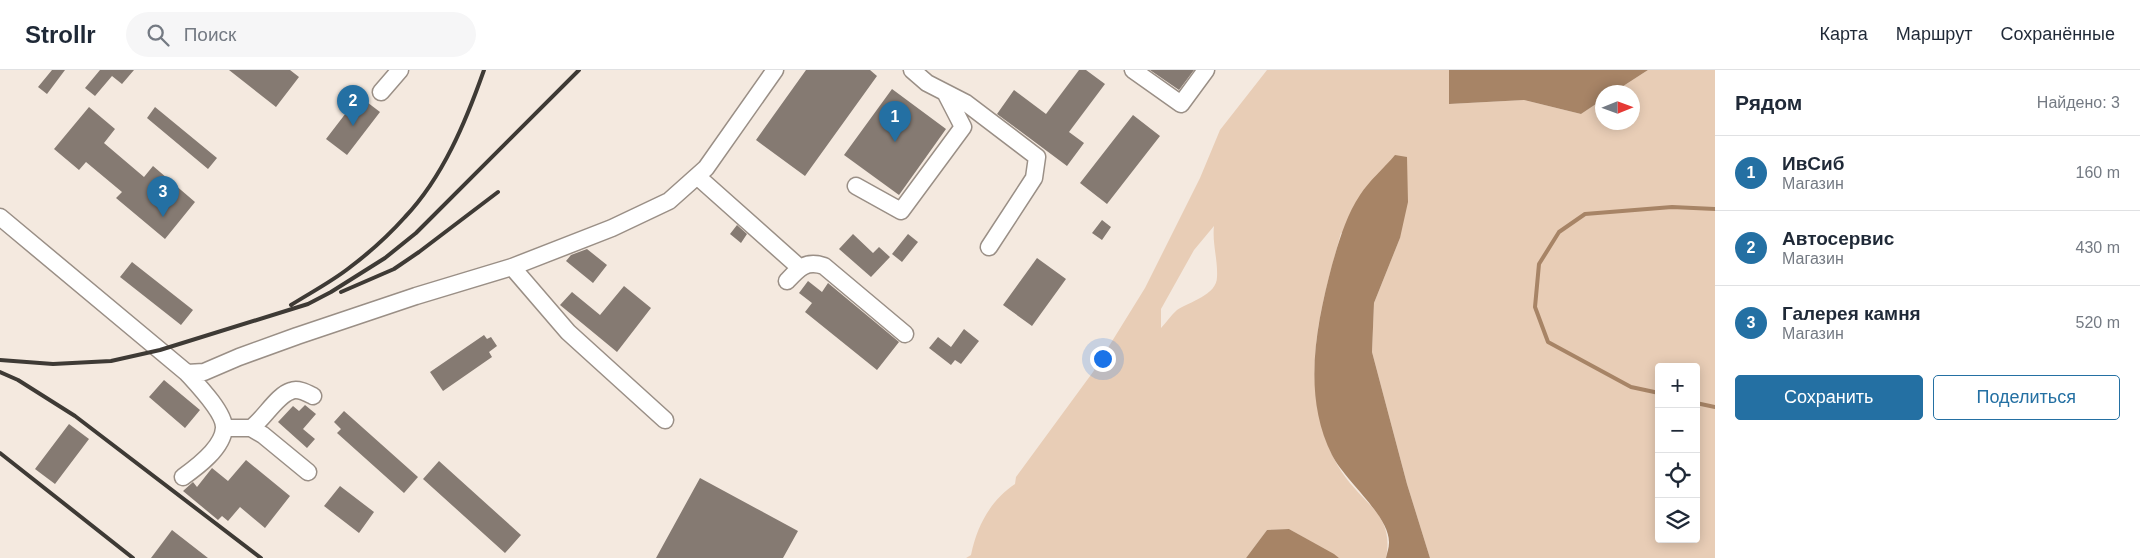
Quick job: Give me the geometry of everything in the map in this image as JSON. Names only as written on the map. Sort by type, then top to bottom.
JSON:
[{"type":"street","points":[[381,92],[400,70]]},
{"type":"street","points":[[187,373],[196,374],[204,372],[297,336],[416,296],[512,267],[612,228],[669,201],[698,177],[720,150],[775,70]]},
{"type":"street","points":[[912,70],[927,83],[966,103],[1037,157],[1034,178],[990,247]]},
{"type":"street","points":[[1133,70],[1182,104],[1206,70]]},
{"type":"street","points":[[856,186],[900,211],[963,126],[946,94]]},
{"type":"street","points":[[698,177],[799,268]]},
{"type":"street","points":[[0,217],[187,373],[208,396],[223,420],[224,428],[220,440],[204,462],[183,477]]},
{"type":"street","points":[[787,281],[799,268],[815,263],[824,266],[905,334]]},
{"type":"street","points":[[512,267],[568,332],[664,420]]},
{"type":"street","points":[[251,428],[260,422],[280,398],[291,390],[301,391],[313,396]]},
{"type":"street","points":[[224,428],[251,428],[263,435],[308,472]]},
{"type":"shaded area","points":[[1267,70],[1449,70],[1449,104],[1524,100],[1581,114],[1595,105],[1595,130],[1640,130],[1640,85],[1625,85],[1648,70],[1715,70],[1715,558],[1430,558],[1407,484],[1372,352],[1374,303],[1400,238],[1341,233],[1318,327],[1315,351],[1316,399],[1323,430],[1334,459],[1346,478],[1383,522],[1387,544],[1386,558],[1339,558],[1289,529],[1267,530],[1246,558],[966,558],[971,555],[977,534],[986,515],[998,498],[1015,484],[1016,477],[1093,372],[1145,288],[1200,178],[1220,130]],"holes":[[[1214,226],[1217,271],[1216,283],[1208,293],[1177,310],[1161,328],[1161,309],[1194,250]]]},
{"type":"shaded area","points":[[1449,70],[1648,70],[1625,85],[1595,85],[1595,105],[1581,114],[1524,100],[1449,104]]},
{"type":"shaded area","points":[[1395,155],[1407,157],[1408,202],[1400,238],[1374,303],[1372,352],[1407,484],[1430,558],[1386,558],[1389,545],[1387,533],[1382,522],[1375,510],[1332,455],[1317,409],[1315,360],[1317,336],[1326,288],[1343,229],[1355,203],[1364,190]]},
{"type":"shaded area","points":[[1289,529],[1339,558],[1246,558],[1267,530]]},
{"type":"building","points":[[52,70],[65,70],[47,94],[38,87]]},
{"type":"building","points":[[100,70],[134,70],[122,84],[112,76],[95,96],[85,88]]},
{"type":"building","points":[[229,70],[290,70],[299,77],[276,107]]},
{"type":"building","points":[[806,70],[870,70],[877,76],[805,176],[756,140]]},
{"type":"building","points":[[1079,70],[1086,70],[1105,84],[1069,132],[1084,143],[1067,166],[997,114],[1014,90],[1046,114]]},
{"type":"building","points":[[1150,70],[1194,70],[1179,90]]},
{"type":"building","points":[[892,89],[946,129],[899,195],[844,155]]},
{"type":"building","points":[[359,96],[380,112],[347,155],[326,139]]},
{"type":"building","points":[[89,107],[115,129],[104,143],[144,177],[153,166],[195,202],[165,239],[116,198],[122,192],[86,162],[79,170],[54,149]]},
{"type":"building","points":[[155,107],[217,158],[208,169],[147,118]]},
{"type":"building","points":[[1133,115],[1160,136],[1107,204],[1080,183]]},
{"type":"building","points":[[1102,220],[1111,227],[1102,240],[1092,233]]},
{"type":"building","points":[[737,225],[747,234],[741,243],[730,234]]},
{"type":"building","points":[[853,234],[873,253],[879,247],[890,257],[871,277],[839,249]]},
{"type":"building","points":[[908,234],[918,242],[902,262],[892,254]]},
{"type":"building","points":[[587,249],[607,265],[593,283],[566,261],[571,255]]},
{"type":"building","points":[[1037,258],[1066,279],[1032,326],[1003,305]]},
{"type":"building","points":[[132,262],[193,310],[181,325],[120,277]]},
{"type":"building","points":[[808,281],[822,292],[828,283],[899,342],[877,370],[805,312],[812,303],[799,293]]},
{"type":"building","points":[[624,286],[651,308],[617,352],[560,305],[572,292],[600,315]]},
{"type":"building","points":[[964,329],[979,341],[961,364],[955,360],[951,365],[929,348],[938,337],[951,347]]},
{"type":"building","points":[[484,335],[487,339],[491,337],[497,346],[489,352],[492,357],[443,391],[430,372]]},
{"type":"building","points":[[164,380],[200,410],[185,428],[149,397]]},
{"type":"building","points":[[305,405],[316,414],[303,429],[315,439],[307,448],[278,422],[293,406],[299,411]]},
{"type":"building","points":[[344,411],[418,477],[404,493],[337,433],[341,429],[334,422]]},
{"type":"building","points":[[69,424],[89,439],[55,484],[35,469]]},
{"type":"building","points":[[246,460],[290,496],[265,528],[240,507],[228,521],[222,516],[218,520],[183,491],[193,482],[197,487],[212,468],[228,481]]},
{"type":"building","points":[[439,461],[521,535],[505,553],[423,479]]},
{"type":"building","points":[[700,478],[798,531],[783,558],[656,558]]},
{"type":"building","points":[[340,486],[374,512],[359,533],[324,506]]},
{"type":"building","points":[[172,530],[208,558],[151,558]]},
{"type":"waterway","points":[[1655,392],[1631,387],[1548,342],[1535,307],[1539,264],[1559,232],[1585,214],[1672,207],[1715,209]]},
{"type":"waterway","points":[[1700,404],[1715,407]]},
{"type":"railway","points":[[291,305],[335,278],[364,256],[392,231],[419,201],[452,148],[484,70]]},
{"type":"railway","points":[[0,360],[53,364],[111,361],[160,350],[308,304],[385,258],[416,233],[579,70]]},
{"type":"railway","points":[[341,292],[394,269],[498,192]]},
{"type":"railway","points":[[0,372],[18,380],[75,416],[261,558]]},
{"type":"railway","points":[[0,453],[133,558]]},
{"type":"place","name":"Автосервис","points":[[353,126]]},
{"type":"place","name":"ИвСиб","points":[[895,142]]},
{"type":"place","name":"Галерея камня","points":[[163,217]]}]
